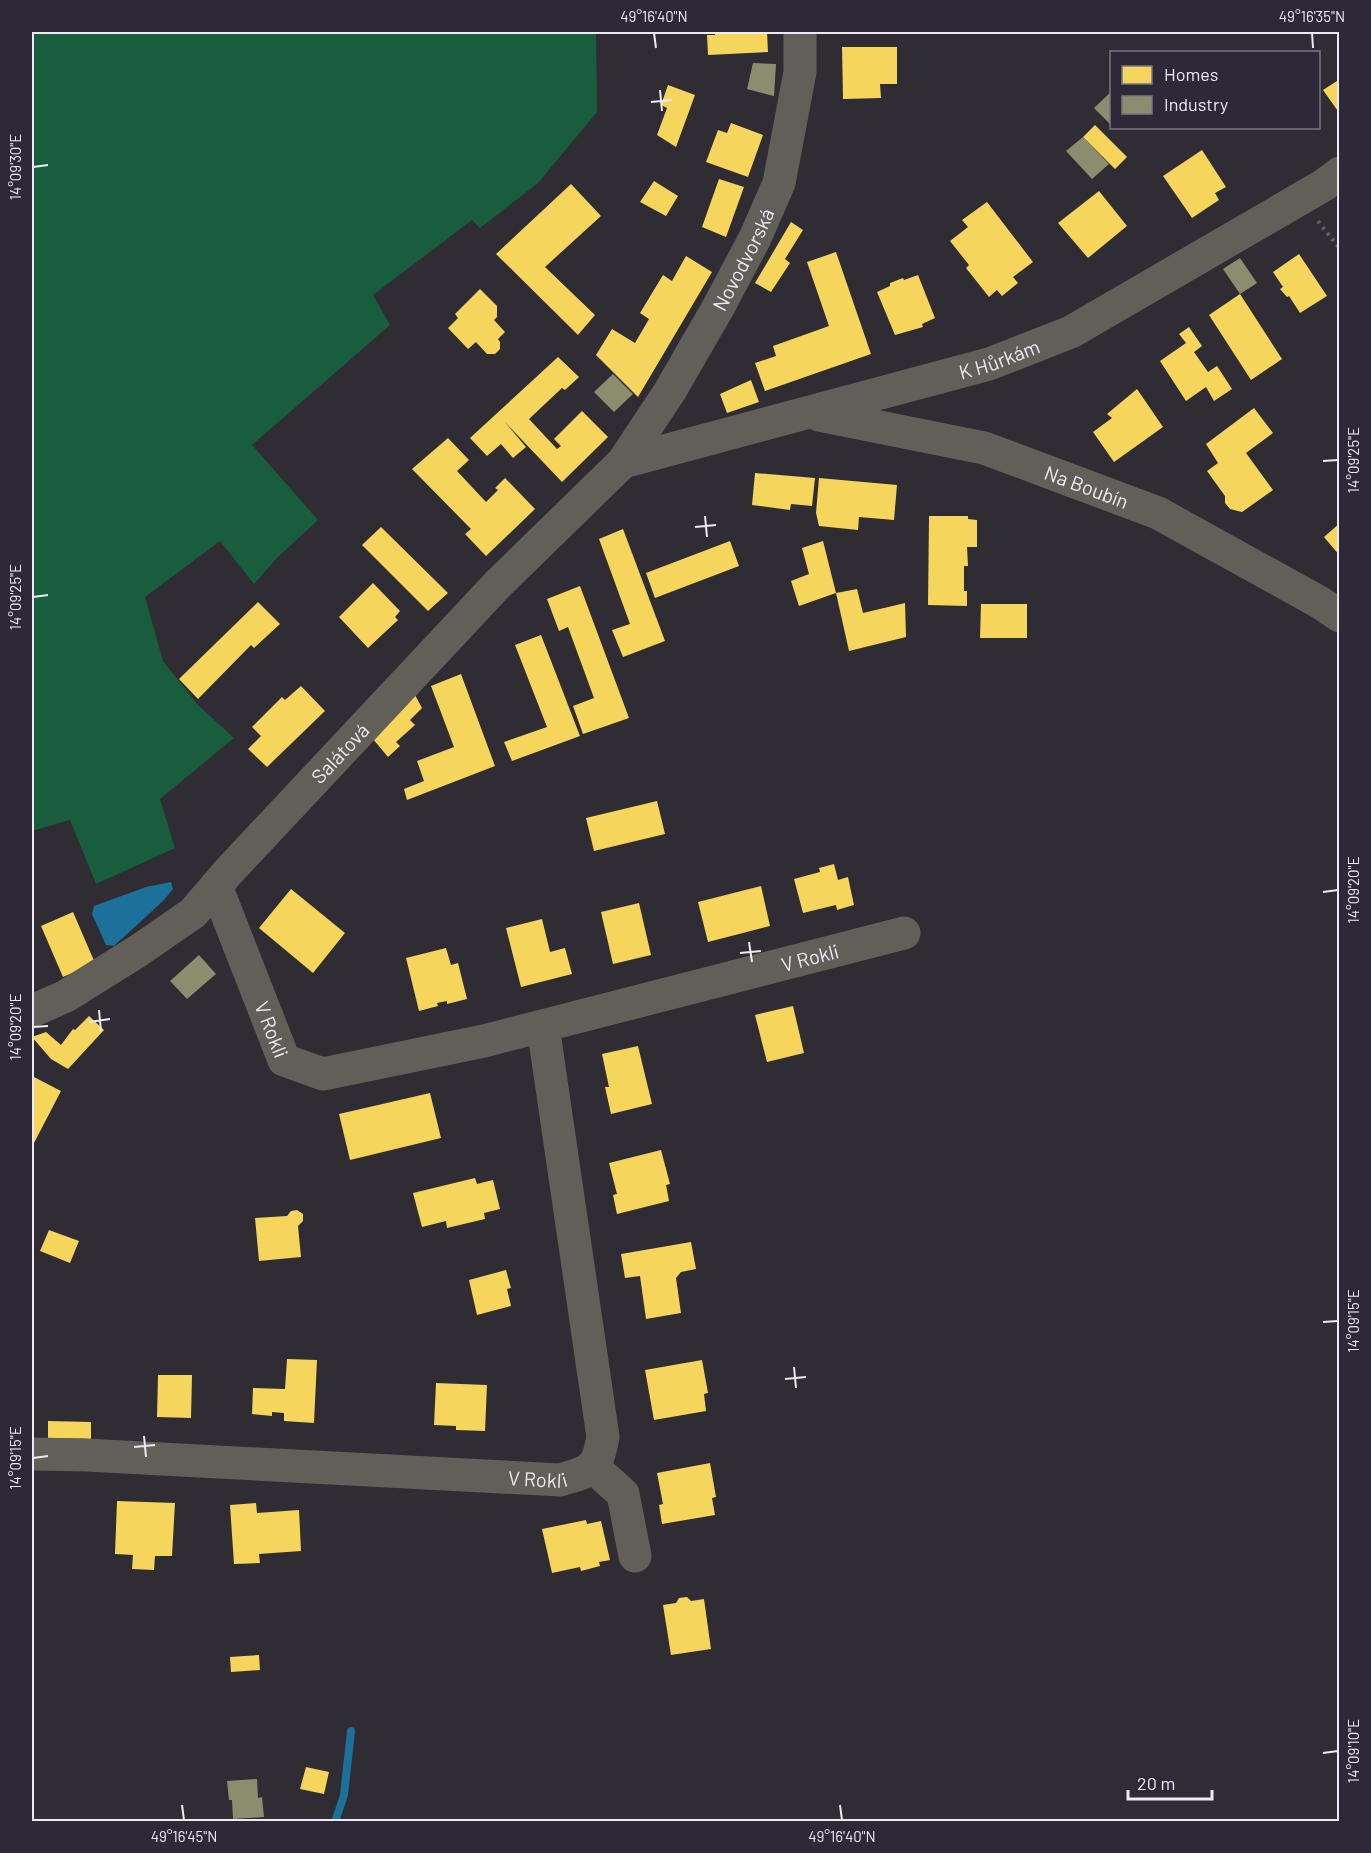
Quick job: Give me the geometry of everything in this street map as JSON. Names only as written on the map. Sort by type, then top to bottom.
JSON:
[{"type":"street","name":"Novodvorská","points":[[623,462],[670,391],[720,306],[755,238],[778,183],[800,72],[800,32]]},
{"type":"street","name":"K Hůrkám","points":[[623,462],[989,364],[1071,332],[1324,185],[1340,173]]},
{"type":"street","name":"Na Boubín","points":[[811,413],[984,448],[1158,513],[1319,602],[1340,616]]},
{"type":"street","name":"Salátová","points":[[32,1011],[66,996],[193,913],[498,584],[623,462]]},
{"type":"street","name":"V Rokli","points":[[216,886],[284,1060],[323,1074],[484,1041],[904,933]]},
{"type":"street","name":"V Rokli","points":[[32,1454],[560,1480],[586,1472],[598,1460],[603,1437],[543,1026]]},
{"type":"street","points":[[592,1466],[623,1494],[635,1556]]},
{"type":"green space","points":[[32,32],[596,32],[597,112],[538,183],[480,228],[472,220],[373,295],[390,325],[252,445],[318,520],[277,558],[254,584],[220,541],[145,597],[163,661],[198,705],[234,738],[160,799],[175,848],[96,884],[70,820],[32,831]]},
{"type":"water","points":[[171,882],[173,889],[163,901],[114,946],[106,945],[92,914],[94,906],[146,887]]},
{"type":"building: Homes","points":[[715,32],[767,32],[768,52],[708,55],[707,35],[715,35]]},
{"type":"building: Homes","points":[[842,47],[897,47],[897,84],[880,84],[881,98],[843,99]]},
{"type":"building: Homes","points":[[1340,79],[1340,114],[1323,90]]},
{"type":"building: Homes","points":[[668,85],[695,95],[676,147],[657,135],[667,108],[661,105]]},
{"type":"building: Homes","points":[[731,123],[763,135],[748,177],[706,162],[718,130],[727,133]]},
{"type":"building: Homes","points":[[1095,125],[1127,157],[1115,169],[1083,137]]},
{"type":"building: Homes","points":[[1202,150],[1226,187],[1215,193],[1219,200],[1192,218],[1163,176]]},
{"type":"building: Homes","points":[[719,179],[744,187],[726,237],[702,227]]},
{"type":"building: Homes","points":[[654,181],[678,196],[666,216],[640,202]]},
{"type":"building: Homes","points":[[571,184],[601,216],[545,267],[595,315],[578,335],[496,254]]},
{"type":"building: Homes","points":[[1099,191],[1127,226],[1088,258],[1058,223]]},
{"type":"building: Homes","points":[[987,202],[1033,262],[1013,277],[1018,283],[1002,296],[997,290],[989,297],[966,268],[969,265],[950,241],[968,227],[962,220]]},
{"type":"building: Homes","points":[[791,222],[803,230],[785,259],[790,263],[771,292],[755,283]]},
{"type":"building: Homes","points":[[836,252],[871,354],[765,391],[755,363],[776,356],[773,346],[829,326],[807,262]]},
{"type":"building: Homes","points":[[1299,254],[1327,296],[1300,313],[1289,296],[1287,297],[1280,289],[1283,287],[1273,272]]},
{"type":"building: Homes","points":[[686,256],[712,272],[638,397],[596,355],[612,329],[635,343],[649,319],[640,313],[663,275],[672,281]]},
{"type":"building: Homes","points":[[918,275],[935,318],[922,324],[923,327],[895,335],[877,292],[890,286],[890,283]]},
{"type":"building: Homes","points":[[480,289],[497,306],[497,317],[494,320],[505,332],[498,339],[500,349],[495,354],[487,354],[476,342],[468,349],[448,328],[458,318],[455,314]]},
{"type":"building: Homes","points":[[1240,294],[1282,359],[1251,380],[1209,315]]},
{"type":"building: Homes","points":[[1189,327],[1202,346],[1194,352],[1208,372],[1217,366],[1232,389],[1214,401],[1206,387],[1186,401],[1160,361],[1186,343],[1179,334]]},
{"type":"building: Homes","points":[[558,357],[579,377],[565,390],[562,388],[529,419],[557,449],[561,446],[554,439],[582,411],[608,437],[562,482],[504,421],[526,447],[513,458],[501,444],[487,456],[470,438]]},
{"type":"building: Homes","points":[[751,380],[759,402],[727,413],[720,394]]},
{"type":"building: Homes","points":[[1137,389],[1163,427],[1114,462],[1093,432],[1112,418],[1107,414]]},
{"type":"building: Homes","points":[[1254,408],[1273,433],[1246,453],[1273,490],[1242,512],[1230,509],[1225,503],[1225,496],[1207,471],[1218,463],[1206,444]]},
{"type":"building: Homes","points":[[448,438],[469,460],[457,471],[486,502],[498,490],[495,488],[505,478],[535,509],[486,556],[465,534],[471,529],[412,469]]},
{"type":"building: Homes","points":[[755,473],[815,478],[812,506],[791,504],[790,510],[752,505]]},
{"type":"building: Homes","points":[[819,478],[897,485],[894,520],[859,517],[858,530],[819,526],[816,513]]},
{"type":"building: Homes","points":[[929,516],[968,516],[968,519],[977,520],[977,547],[967,547],[968,566],[964,566],[964,591],[967,591],[967,606],[928,605]]},
{"type":"building: Homes","points":[[1340,523],[1340,556],[1324,537]]},
{"type":"building: Homes","points":[[381,527],[448,593],[428,611],[362,545]]},
{"type":"building: Homes","points":[[623,529],[665,641],[623,657],[612,630],[630,624],[599,539]]},
{"type":"building: Homes","points":[[730,541],[739,566],[655,598],[646,573]]},
{"type":"building: Homes","points":[[823,541],[836,593],[799,606],[791,581],[809,574],[802,548]]},
{"type":"building: Homes","points":[[373,583],[400,611],[395,617],[398,620],[368,648],[339,617]]},
{"type":"building: Homes","points":[[580,586],[629,718],[583,734],[573,706],[594,698],[568,627],[559,631],[547,599]]},
{"type":"building: Homes","points":[[857,589],[863,613],[905,603],[906,637],[849,651],[836,593]]},
{"type":"building: Homes","points":[[258,602],[280,624],[254,648],[251,645],[198,699],[179,679]]},
{"type":"building: Homes","points":[[981,604],[1027,604],[1027,638],[980,638]]},
{"type":"building: Homes","points":[[541,635],[580,736],[512,761],[504,742],[547,727],[515,645]]},
{"type":"building: Homes","points":[[461,674],[495,766],[407,800],[404,789],[424,781],[417,761],[454,747],[431,686]]},
{"type":"building: Homes","points":[[301,686],[325,711],[267,767],[248,749],[261,736],[252,727],[282,697],[285,700]]},
{"type":"building: Homes","points":[[415,695],[422,708],[410,720],[415,725],[396,742],[400,746],[388,757],[373,739]]},
{"type":"building: Homes","points":[[657,801],[665,834],[594,851],[586,818]]},
{"type":"building: Homes","points":[[834,864],[838,880],[848,877],[854,905],[837,910],[836,905],[803,913],[794,879],[820,872],[819,868]]},
{"type":"building: Homes","points":[[761,886],[770,926],[708,942],[698,902]]},
{"type":"building: Homes","points":[[291,889],[345,933],[313,973],[259,928]]},
{"type":"building: Homes","points":[[639,903],[651,955],[613,964],[601,912]]},
{"type":"building: Homes","points":[[73,912],[95,963],[63,977],[41,926]]},
{"type":"building: Homes","points":[[542,919],[550,952],[565,948],[572,974],[521,987],[506,928]]},
{"type":"building: Homes","points":[[446,948],[451,965],[458,963],[467,999],[447,1004],[447,1001],[437,1003],[438,1006],[419,1011],[406,958]]},
{"type":"building: Homes","points":[[793,1006],[804,1053],[767,1062],[755,1015]]},
{"type":"building: Homes","points":[[89,1016],[104,1030],[68,1069],[51,1059],[32,1037],[46,1032],[61,1045],[73,1029],[75,1030]]},
{"type":"building: Homes","points":[[638,1046],[652,1104],[611,1114],[605,1087],[609,1087],[602,1054]]},
{"type":"building: Homes","points":[[32,1076],[61,1091],[34,1143],[32,1142]]},
{"type":"building: Homes","points":[[430,1093],[441,1138],[350,1160],[339,1114]]},
{"type":"building: Homes","points":[[661,1150],[670,1184],[666,1185],[669,1201],[617,1214],[613,1195],[617,1194],[609,1163]]},
{"type":"building: Homes","points":[[475,1178],[477,1184],[493,1180],[500,1209],[484,1213],[485,1219],[447,1228],[446,1221],[422,1227],[413,1193]]},
{"type":"building: Homes","points":[[297,1210],[303,1214],[303,1221],[298,1226],[301,1257],[259,1261],[255,1218],[287,1216],[291,1211]]},
{"type":"building: Homes","points":[[49,1230],[79,1241],[70,1263],[40,1251]]},
{"type":"building: Homes","points":[[691,1242],[696,1269],[681,1272],[676,1278],[681,1313],[646,1319],[640,1276],[625,1278],[621,1254]]},
{"type":"building: Homes","points":[[506,1270],[511,1288],[507,1289],[511,1306],[477,1315],[469,1280]]},
{"type":"building: Homes","points":[[287,1359],[317,1360],[314,1423],[284,1421],[284,1413],[272,1412],[272,1416],[252,1414],[253,1388],[285,1389]]},
{"type":"building: Homes","points":[[702,1360],[708,1393],[704,1394],[706,1411],[654,1420],[645,1370]]},
{"type":"building: Homes","points":[[158,1375],[192,1375],[191,1418],[157,1417]]},
{"type":"building: Homes","points":[[436,1383],[487,1385],[485,1431],[456,1430],[456,1426],[434,1425]]},
{"type":"building: Homes","points":[[48,1421],[91,1422],[91,1439],[48,1438]]},
{"type":"building: Homes","points":[[710,1463],[716,1497],[712,1498],[715,1515],[662,1524],[659,1505],[663,1504],[657,1473]]},
{"type":"building: Homes","points":[[117,1501],[175,1503],[172,1556],[155,1556],[154,1570],[132,1569],[133,1555],[115,1554]]},
{"type":"building: Homes","points":[[256,1503],[257,1513],[299,1510],[301,1551],[259,1554],[260,1563],[234,1564],[230,1505]]},
{"type":"building: Homes","points":[[586,1520],[587,1524],[601,1521],[610,1560],[599,1562],[600,1566],[581,1571],[580,1567],[552,1573],[542,1529]]},
{"type":"building: Homes","points":[[687,1597],[691,1601],[704,1599],[711,1649],[671,1655],[663,1605],[676,1603],[679,1598]]},
{"type":"building: Homes","points":[[259,1655],[260,1670],[231,1672],[230,1657]]},
{"type":"building: Homes","points":[[306,1767],[329,1772],[324,1794],[300,1789]]},
{"type":"building: Industry","points":[[753,63],[776,64],[774,96],[747,89]]},
{"type":"building: Industry","points":[[1110,93],[1110,124],[1094,108]]},
{"type":"building: Industry","points":[[1083,137],[1109,164],[1092,179],[1066,151]]},
{"type":"building: Industry","points":[[1240,258],[1257,283],[1240,294],[1223,269]]},
{"type":"building: Industry","points":[[613,374],[633,394],[614,412],[594,392]]},
{"type":"building: Industry","points":[[199,955],[216,974],[187,999],[170,981]]},
{"type":"building: Industry","points":[[257,1779],[258,1798],[262,1797],[264,1817],[233,1819],[232,1800],[229,1800],[227,1781]]},
{"type":"waterway","points":[[335,1822],[344,1795],[351,1731]]}]
